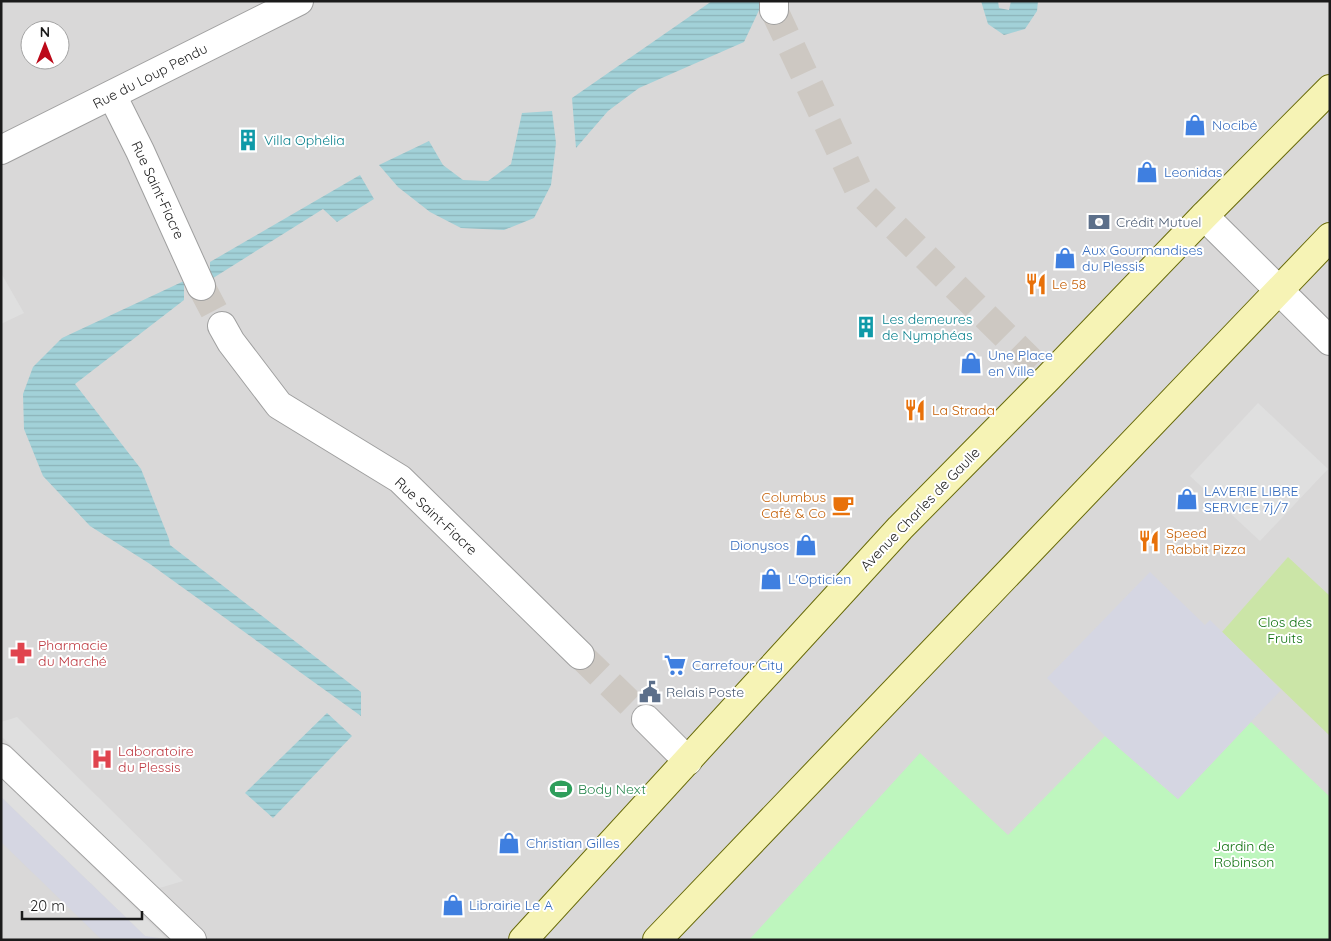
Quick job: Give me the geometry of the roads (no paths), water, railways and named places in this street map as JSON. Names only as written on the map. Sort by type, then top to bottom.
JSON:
[{"type":"main road","name":"Avenue Charles de Gaulle","points":[[523,940],[688,761],[784,652],[900,528],[1330,89]]},
{"type":"main road","points":[[657,940],[1330,237]]},
{"type":"street","name":"Rue du Loup Pendu","points":[[1,150],[299,1]]},
{"type":"street","name":"Rue Saint-Fiacre","points":[[112,95],[140,151],[197,277]]},
{"type":"street","points":[[1204,216],[1330,341]]},
{"type":"street","name":"Rue Saint-Fiacre","points":[[222,326],[231,342],[279,406],[400,479],[580,655]]},
{"type":"street","points":[[646,719],[688,761]]},
{"type":"street","points":[[1,758],[192,940]]},
{"type":"water","points":[[712,1],[770,1],[761,6],[744,42],[639,88],[608,111],[576,148],[572,98]]},
{"type":"water","points":[[981,1],[998,1],[999,8],[1009,10],[1011,1],[1038,1],[1037,11],[1025,29],[1004,35],[988,24]]},
{"type":"water","points":[[552,111],[556,143],[551,185],[534,218],[504,230],[461,228],[430,212],[398,187],[379,165],[429,141],[443,165],[463,180],[488,181],[511,164],[522,113]]},
{"type":"water","points":[[360,175],[374,199],[337,222],[323,209],[210,280],[210,262]]},
{"type":"water","points":[[184,281],[184,300],[75,384],[141,469],[170,545],[361,692],[361,716],[150,564],[90,526],[43,476],[24,429],[23,394],[33,367],[62,338]]},
{"type":"water","points":[[327,713],[352,736],[273,818],[245,793]]},
{"type":"tunnel","points":[[774,10],[859,191],[1048,378]]},
{"type":"tunnel","points":[[201,286],[222,326]]},
{"type":"tunnel","points":[[580,655],[646,719]]},
{"type":"place","name":"Nocibé","points":[[1195,125]]},
{"type":"place","name":"Villa Ophélia","points":[[248,140]]},
{"type":"place","name":"Leonidas","points":[[1147,172]]},
{"type":"place","name":"Crédit Mutuel","points":[[1099,222]]},
{"type":"place","name":"Aux Gourmandises du Plessis","points":[[1065,258]]},
{"type":"place","name":"Le 58","points":[[1036,284]]},
{"type":"place","name":"Les demeures de Nymphéas","points":[[866,327]]},
{"type":"place","name":"Une Place en Ville","points":[[971,363]]},
{"type":"place","name":"La Strada","points":[[915,410]]},
{"type":"place","name":"LAVERIE LIBRE SERVICE 7j/7","points":[[1187,499]]},
{"type":"place","name":"Columbus Café & Co","points":[[843,505]]},
{"type":"place","name":"Speed Rabbit Pizza","points":[[1149,541]]},
{"type":"place","name":"Dionysos","points":[[806,545]]},
{"type":"place","name":"L'Opticien","points":[[771,579]]},
{"type":"place","name":"Pharmacie du Marché","points":[[21,653]]},
{"type":"place","name":"Carrefour City","points":[[675,665]]},
{"type":"place","name":"Relais Poste","points":[[650,692]]},
{"type":"place","name":"Laboratoire du Plessis","points":[[102,759]]},
{"type":"place","name":"Body Next","points":[[561,789]]},
{"type":"place","name":"Christian Gilles","points":[[509,843]]},
{"type":"place","name":"Librairie Le A","points":[[453,905]]},
{"type":"park label","name":"Clos des Fruits","points":[[1285,630]]},
{"type":"park label","name":"Jardin de Robinson","points":[[1244,854]]}]
